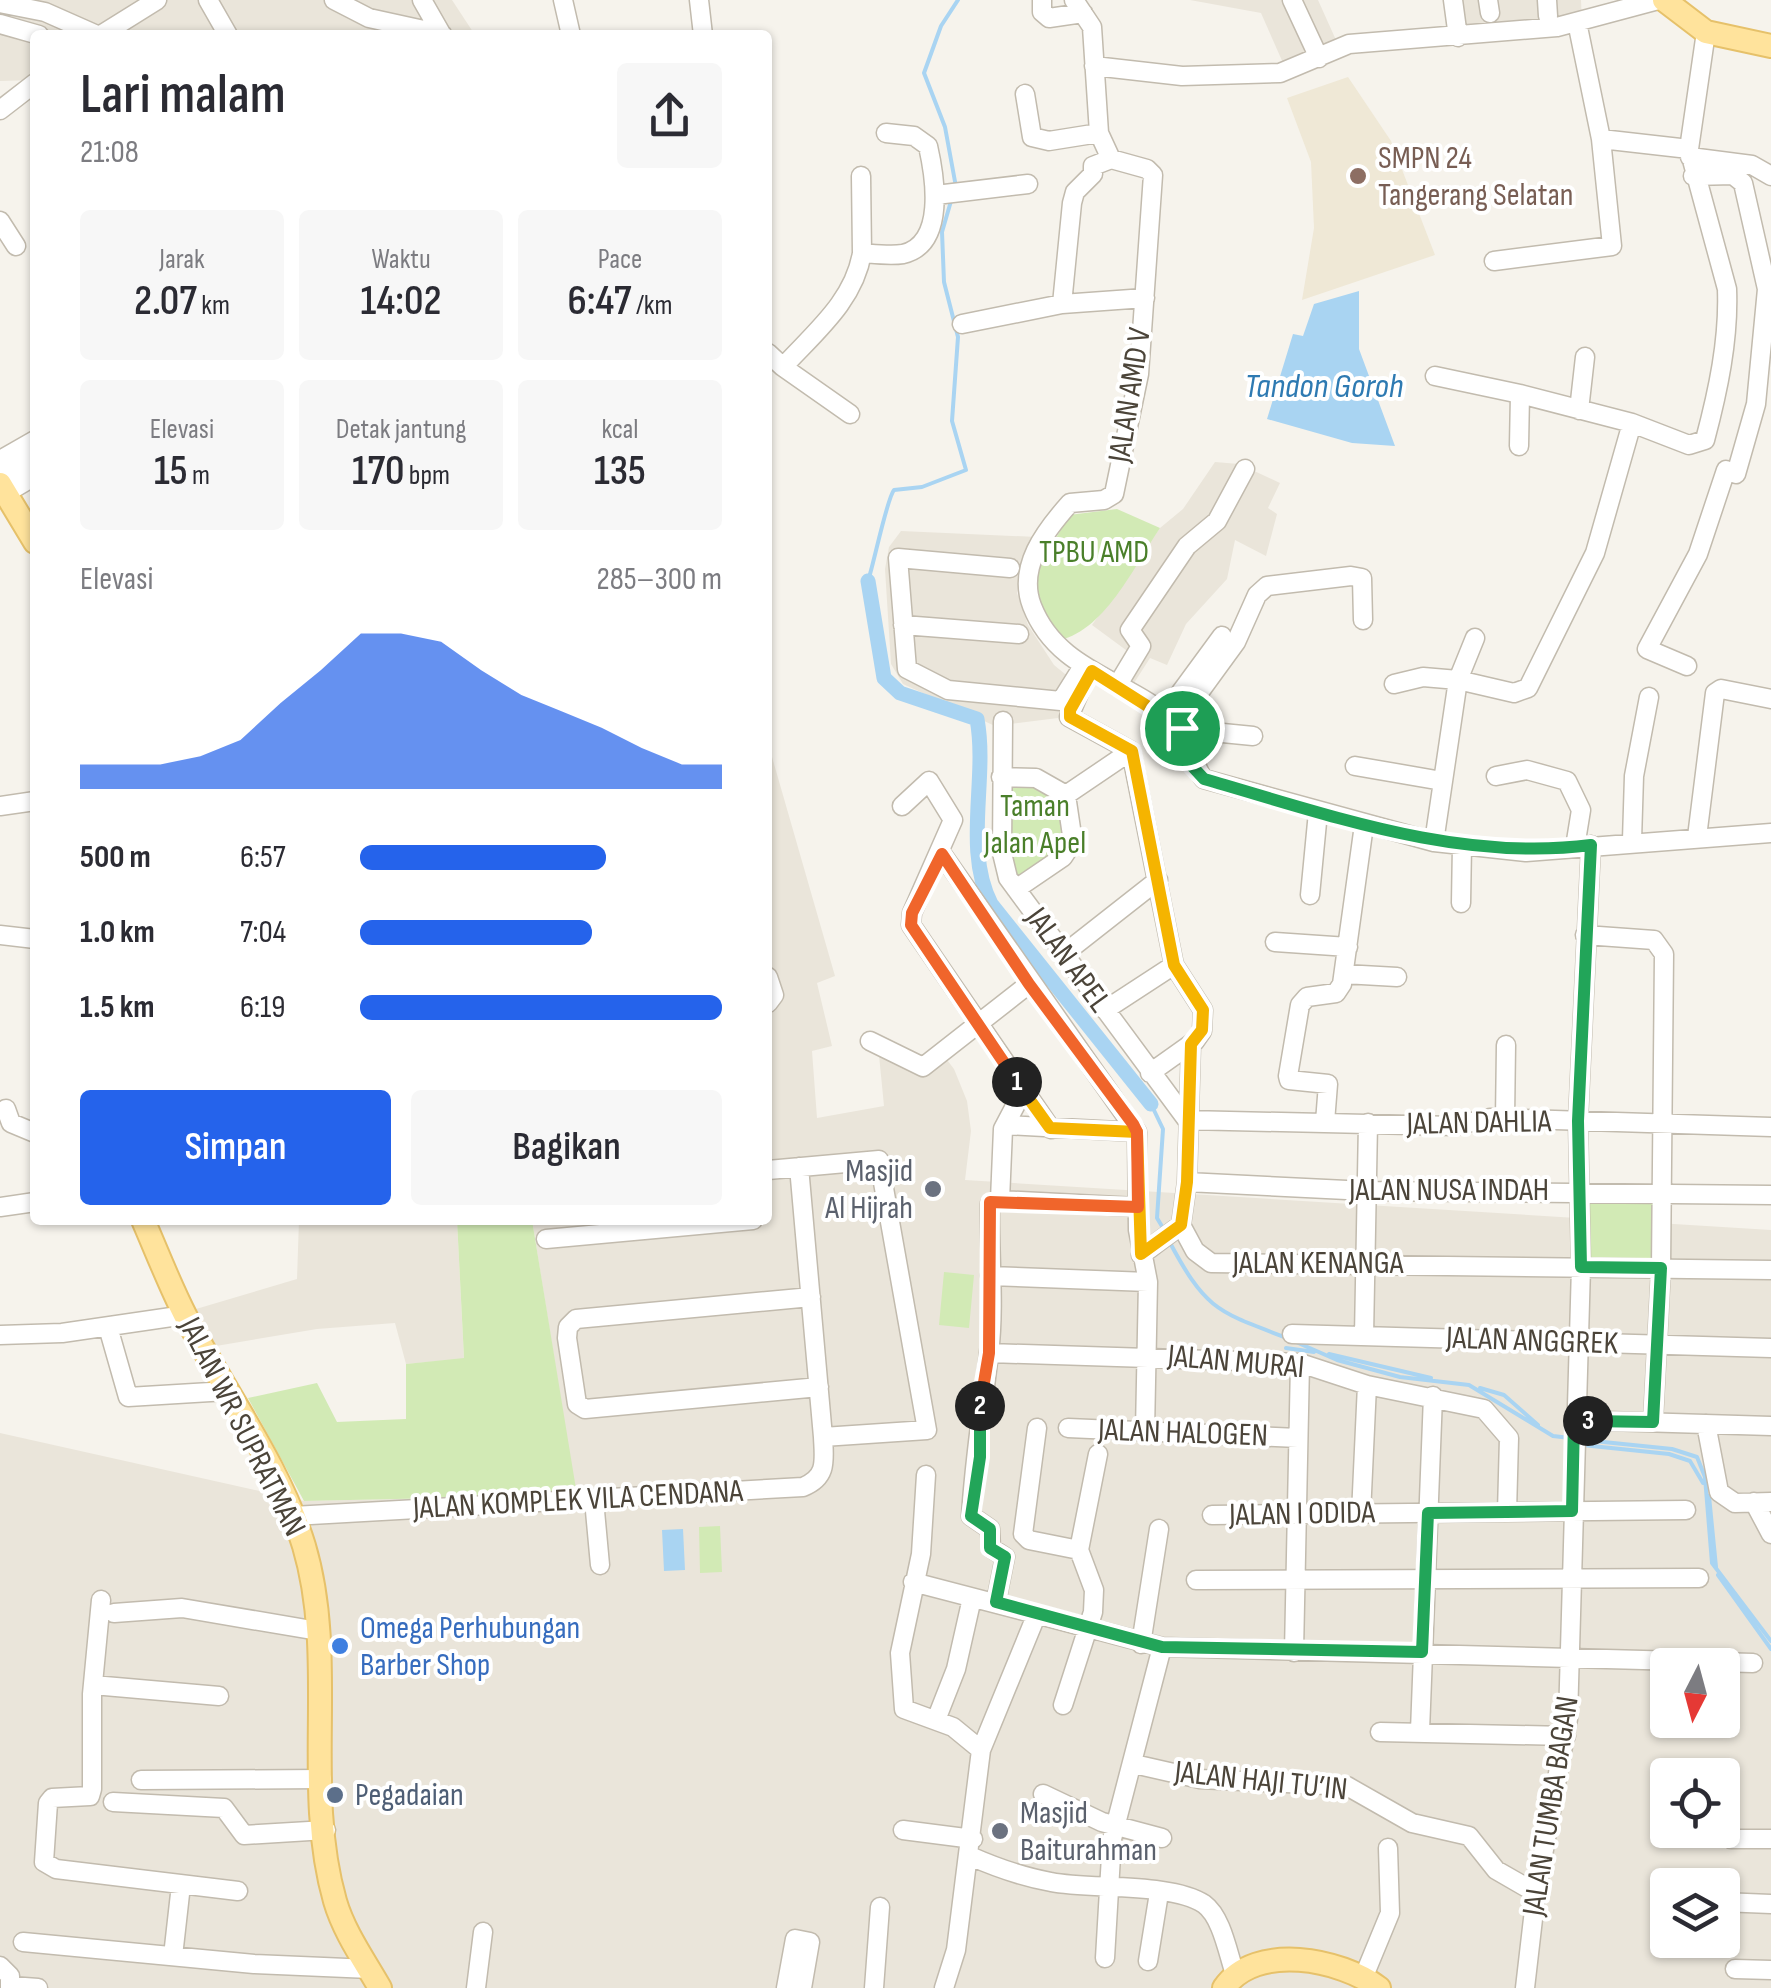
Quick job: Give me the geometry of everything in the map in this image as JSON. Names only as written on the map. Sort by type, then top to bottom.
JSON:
[{"type":"main road","points":[[1661,0],[1706,32],[1771,46]]},
{"type":"main road","points":[[2,485],[30,533]]},
{"type":"main road","name":"JALAN WR SUPRATMAN","points":[[144,1225],[185,1316],[258,1443],[304,1547],[318,1630],[322,1779],[339,1912],[375,1979]]},
{"type":"main road","points":[[1230,1981],[1287,1960],[1314,1960],[1372,1982]]},
{"type":"street","points":[[45,12],[60,0]]},
{"type":"street","points":[[107,30],[155,0]]},
{"type":"street","points":[[208,0],[225,30]]},
{"type":"street","points":[[334,0],[369,18],[424,30]]},
{"type":"street","points":[[422,0],[440,30]]},
{"type":"street","points":[[563,0],[570,30]]},
{"type":"street","points":[[699,0],[702,30]]},
{"type":"street","points":[[1042,0],[1042,12],[1049,18],[1079,7],[1092,26],[1100,133],[1111,159],[1094,166],[1093,174],[1075,192],[1062,304]]},
{"type":"street","points":[[1292,0],[1319,58]]},
{"type":"street","points":[[1454,0],[1458,38]]},
{"type":"street","points":[[1094,66],[1182,76],[1280,73],[1349,44],[1458,38],[1578,22],[1661,0]]},
{"type":"street","points":[[0,3],[45,12],[87,30]]},
{"type":"street","points":[[1494,262],[1606,250],[1612,246],[1601,139],[1578,22]]},
{"type":"street","points":[[0,24],[30,32]]},
{"type":"street","points":[[1436,376],[1520,394],[1699,444],[1705,440],[1716,398],[1728,312],[1712,231],[1690,161],[1706,32]]},
{"type":"street","points":[[0,110],[30,87]]},
{"type":"street","points":[[1025,94],[1032,137],[1050,141],[1100,133]]},
{"type":"street","points":[[886,133],[914,136],[928,146],[948,193]]},
{"type":"street","points":[[1601,139],[1690,161],[1734,175],[1743,183],[1766,289],[1756,404],[1736,474],[1726,470],[1698,554],[1647,649],[1687,666]]},
{"type":"street","name":"JALAN AMD V","points":[[1111,159],[1147,169],[1153,175],[1139,374],[1114,494],[1104,500],[1070,503],[1036,548],[1028,570],[1028,594],[1040,627],[1058,650],[1174,722]]},
{"type":"street","points":[[1690,161],[1752,165],[1771,176]]},
{"type":"street","points":[[783,367],[854,286],[862,253],[861,176]]},
{"type":"street","points":[[948,193],[1028,184]]},
{"type":"street","points":[[862,253],[903,254],[920,246],[948,193]]},
{"type":"street","points":[[0,222],[16,246]]},
{"type":"street","points":[[962,324],[1062,304],[1145,298]]},
{"type":"street","points":[[772,357],[850,414]]},
{"type":"street","points":[[1579,410],[1585,357]]},
{"type":"street","points":[[1520,394],[1520,446]]},
{"type":"street","points":[[1394,684],[1423,677],[1514,692],[1528,688],[1595,553],[1632,423]]},
{"type":"street","points":[[0,460],[30,443]]},
{"type":"street","points":[[2,485],[30,462]]},
{"type":"street","points":[[1117,686],[1140,646],[1130,630],[1187,546],[1217,521],[1245,469]]},
{"type":"street","points":[[2,485],[30,477]]},
{"type":"street","points":[[1010,568],[898,558],[907,669],[948,690],[1061,702],[1087,668]]},
{"type":"street","points":[[1174,722],[1236,642],[1257,595],[1266,586],[1362,578],[1363,620]]},
{"type":"street","points":[[903,625],[1019,634]]},
{"type":"street","points":[[1174,722],[1222,636]]},
{"type":"street","points":[[1434,842],[1458,680],[1474,638]]},
{"type":"street","points":[[1087,668],[1070,717],[1132,751],[1174,965],[1203,1010],[1202,1030],[1191,1044],[1150,1073]]},
{"type":"street","points":[[1697,838],[1713,698],[1721,689],[1771,699]]},
{"type":"street","points":[[1632,840],[1634,776],[1649,697]]},
{"type":"street","name":"JALAN APEL","points":[[1003,722],[1003,864],[1016,889],[1188,1120]]},
{"type":"street","points":[[1174,722],[1253,736]]},
{"type":"street","points":[[1174,722],[1192,766],[1204,779],[1434,842],[1526,852],[1632,840],[1771,832]]},
{"type":"street","points":[[1066,795],[1132,751]]},
{"type":"street","points":[[1356,766],[1442,781]]},
{"type":"street","name":"JALAN TUMBA BAGAN","points":[[1496,776],[1527,770],[1567,781],[1581,810],[1583,846],[1585,936],[1578,1121],[1581,1267],[1572,1469],[1570,1660],[1566,1736],[1536,1893],[1525,1988]]},
{"type":"street","points":[[1000,777],[1036,778],[1066,795]]},
{"type":"street","points":[[902,806],[928,782],[953,820],[942,854],[912,913],[911,925],[1050,1128]]},
{"type":"street","points":[[1016,889],[1072,849],[1066,795]]},
{"type":"street","points":[[0,806],[30,802]]},
{"type":"street","points":[[1310,895],[1318,812]]},
{"type":"street","points":[[1325,1122],[1328,1084],[1290,1080],[1288,1076],[1296,1018],[1307,998],[1339,992],[1364,825]]},
{"type":"street","points":[[1462,845],[1462,903]]},
{"type":"street","points":[[942,854],[1029,984],[1137,1132],[1138,1207],[1147,1249],[1148,1282],[1145,1431]]},
{"type":"street","points":[[1065,953],[1158,880]]},
{"type":"street","points":[[0,935],[30,938]]},
{"type":"street","points":[[1585,936],[1654,940],[1664,948],[1661,1268],[1653,1422]]},
{"type":"street","points":[[1275,942],[1348,946]]},
{"type":"street","points":[[1105,1010],[1174,965]]},
{"type":"street","points":[[1344,974],[1397,977]]},
{"type":"street","points":[[870,1041],[923,1067],[1029,984]]},
{"type":"street","points":[[1147,1249],[1176,1228],[1187,1182],[1191,1044]]},
{"type":"street","points":[[1504,1119],[1506,1044]]},
{"type":"street","points":[[996,1602],[1005,1557],[990,1548],[990,1529],[971,1516],[980,1457],[980,1403],[989,1353],[990,1276],[1004,1125],[1024,1091]]},
{"type":"street","points":[[6,1109],[17,1128],[30,1131]]},
{"type":"street","name":"JALAN DAHLIA","points":[[1188,1120],[1454,1126],[1504,1119],[1771,1127]]},
{"type":"street","points":[[1364,1336],[1368,1124]]},
{"type":"street","points":[[1004,1125],[1137,1132]]},
{"type":"street","points":[[772,1170],[879,1160],[926,1430],[824,1437]]},
{"type":"street","name":"JALAN KOMPLEK VILA CENDANA","points":[[292,1516],[803,1486],[822,1473],[824,1437],[799,1167]]},
{"type":"street","name":"JALAN NUSA INDAH","points":[[1187,1182],[1367,1191],[1771,1195]]},
{"type":"street","points":[[996,1201],[1138,1207]]},
{"type":"street","points":[[0,1207],[30,1203]]},
{"type":"street","points":[[546,1239],[698,1225]]},
{"type":"street","name":"JALAN KENANGA","points":[[1176,1228],[1211,1263],[1771,1270]]},
{"type":"street","points":[[990,1276],[1148,1282]]},
{"type":"street","points":[[811,1297],[576,1318],[568,1327],[567,1338],[576,1404],[585,1409],[819,1387]]},
{"type":"street","points":[[0,1336],[185,1316]]},
{"type":"street","points":[[108,1326],[128,1397],[227,1391]]},
{"type":"street","name":"JALAN ANGGREK","points":[[1292,1334],[1771,1348]]},
{"type":"street","name":"JALAN MURAI","points":[[989,1353],[1146,1355],[1300,1363],[1368,1385],[1484,1409],[1509,1438],[1507,1512]]},
{"type":"street","points":[[1294,1652],[1300,1363]]},
{"type":"street","points":[[1361,1514],[1368,1385]]},
{"type":"street","points":[[1420,1732],[1433,1396]]},
{"type":"street","points":[[1574,1427],[1653,1422],[1771,1426]]},
{"type":"street","points":[[1706,1424],[1719,1492],[1735,1502],[1762,1502],[1771,1534]]},
{"type":"street","points":[[1037,1428],[1023,1534],[1029,1540],[1078,1550]]},
{"type":"street","name":"JALAN HALOGEN","points":[[1068,1428],[1298,1438]]},
{"type":"street","points":[[1063,1705],[1089,1630],[1094,1590],[1078,1550],[1098,1454]]},
{"type":"street","points":[[926,1475],[924,1532],[900,1653],[904,1709],[936,1720],[981,1750]]},
{"type":"street","points":[[594,1500],[600,1565]]},
{"type":"street","name":"JALAN I ODIDA","points":[[1212,1515],[1686,1510]]},
{"type":"street","points":[[1141,1644],[1159,1529]]},
{"type":"street","points":[[1196,1580],[1699,1578]]},
{"type":"street","points":[[914,1582],[1162,1647],[1752,1663]]},
{"type":"street","points":[[936,1720],[956,1669],[972,1598]]},
{"type":"street","points":[[238,1891],[56,1869],[44,1862],[48,1803],[52,1798],[90,1796],[92,1790],[93,1685],[108,1607],[182,1608],[318,1630]]},
{"type":"street","points":[[944,1988],[956,1950],[981,1750],[1036,1616]]},
{"type":"street","points":[[1105,1958],[1107,1886],[1115,1825],[1162,1647]]},
{"type":"street","points":[[93,1685],[219,1696]]},
{"type":"street","points":[[1380,1732],[1566,1736]]},
{"type":"street","name":"JALAN HAJI TU’IN","points":[[1134,1764],[1200,1779],[1347,1786],[1412,1822],[1469,1836],[1496,1870],[1536,1893]]},
{"type":"street","points":[[140,1780],[322,1779]]},
{"type":"street","points":[[1043,1794],[1115,1825],[1162,1838]]},
{"type":"street","points":[[113,1802],[224,1808],[244,1836],[326,1830]]},
{"type":"street","points":[[903,1830],[971,1848],[1053,1883],[1159,1893],[1205,1905],[1215,1916],[1230,1981]]},
{"type":"street","points":[[1740,1839],[1771,1839]]},
{"type":"street","points":[[1372,1982],[1390,1914],[1388,1848]]},
{"type":"street","points":[[173,1956],[181,1884]]},
{"type":"street","points":[[1148,1961],[1159,1893]]},
{"type":"street","points":[[1740,1903],[1771,1904]]},
{"type":"street","points":[[874,1988],[880,1907]]},
{"type":"street","points":[[476,1988],[483,1932]]},
{"type":"street","points":[[786,1988],[795,1939],[810,1942],[802,1988]]},
{"type":"street","points":[[23,1942],[375,1979]]},
{"type":"street","points":[[0,1966],[18,1987],[38,1988]]},
{"type":"street","points":[[1735,1969],[1771,1970]]},
{"type":"shaded area","points":[[0,0],[452,0],[472,30],[30,30],[30,80],[0,81]]},
{"type":"shaded area","points":[[1190,0],[1318,0],[1340,49],[1287,72],[1261,13]]},
{"type":"shaded area","points":[[1460,0],[1581,0],[1582,24],[1464,37]]},
{"type":"shaded area","name":"SMPN 24 Tangerang Selatan","points":[[1348,77],[1391,141],[1435,255],[1302,300],[1314,228],[1311,162],[1287,98]]},
{"type":"shaded area","points":[[1215,462],[1239,464],[1280,483],[1268,508],[1277,514],[1266,556],[1235,540],[1227,579],[1186,624],[1167,665],[1150,658],[1127,694],[1107,681],[1130,653],[1092,625],[1160,528],[1183,509]]},
{"type":"shaded area","points":[[901,531],[1037,537],[1021,567],[1017,593],[1028,625],[1054,665],[1076,683],[1058,718],[995,726],[903,684],[891,664],[885,569],[889,547]]},
{"type":"shaded area","points":[[772,757],[835,976],[817,983],[832,1046],[812,1051],[817,1118],[884,1106],[878,1045],[919,1070],[941,1052],[954,1069],[967,1101],[971,1131],[965,1180],[1771,1230],[1771,1988],[0,1988],[0,1433],[304,1501],[576,1495],[533,1225],[772,1225]]},
{"type":"shaded area","points":[[299,1225],[457,1225],[464,1359],[406,1364],[395,1323],[317,1329],[216,1346],[196,1309],[297,1279]]},
{"type":"green space","name":"TPBU AMD","points":[[1117,509],[1160,528],[1103,612],[1073,636],[1055,641],[1038,610],[1032,581],[1069,515]]},
{"type":"green space","name":"Taman Jalan Apel","points":[[1001,777],[1066,795],[1073,842],[1016,889]]},
{"type":"green space","points":[[1586,1195],[1657,1198],[1657,1264],[1584,1263]]},
{"type":"green space","points":[[457,1225],[533,1225],[577,1495],[304,1501],[248,1398],[317,1383],[337,1422],[406,1419],[406,1364],[464,1358]]},
{"type":"green space","points":[[944,1272],[974,1275],[969,1328],[939,1325]]},
{"type":"green space","points":[[720,1526],[722,1572],[700,1573],[699,1527]]},
{"type":"water","name":"Tandon Goroh","points":[[1359,291],[1359,349],[1395,446],[1352,443],[1267,419],[1293,334],[1303,336],[1314,304]]},
{"type":"water","points":[[683,1529],[685,1570],[664,1571],[662,1530]]},
{"type":"waterway","points":[[956,187],[945,127],[924,73],[941,26],[958,0]]},
{"type":"waterway","points":[[868,581],[894,490],[922,487],[966,470],[952,421],[958,337],[944,282],[942,232],[951,201]]},
{"type":"waterway","points":[[868,581],[884,678],[900,693],[977,719],[977,837],[983,883],[991,904],[1151,1104]]},
{"type":"waterway","points":[[1151,1104],[1163,1129],[1157,1218],[1163,1228]]},
{"type":"waterway","points":[[1169,1241],[1193,1281],[1215,1305],[1287,1338]]},
{"type":"waterway","points":[[1296,1342],[1337,1360],[1400,1377],[1469,1385],[1553,1436],[1570,1438]]},
{"type":"waterway","points":[[1286,1348],[1314,1352]]},
{"type":"waterway","points":[[1329,1354],[1431,1378]]},
{"type":"waterway","points":[[1480,1388],[1504,1395],[1538,1425]]},
{"type":"waterway","points":[[1584,1440],[1672,1449],[1697,1457],[1705,1477],[1712,1563],[1771,1641]]},
{"type":"waterway","points":[[1582,1445],[1669,1454],[1690,1461],[1703,1483]]},
{"type":"waterway","points":[[1709,1496],[1716,1567]]},
{"type":"waterway","points":[[1718,1575],[1771,1649]]},
{"type":"place","name":"SMPN 24 Tangerang Selatan","points":[[1358,176]]},
{"type":"place","name":"Masjid Al Hijrah","points":[[933,1189]]},
{"type":"place","name":"Omega Perhubungan Barber Shop","points":[[340,1646]]},
{"type":"place","name":"Pegadaian","points":[[335,1795]]},
{"type":"place","name":"Masjid Baiturahman","points":[[1000,1831]]},
{"type":"route","points":[[1182,728],[1092,671],[1070,710],[1070,717],[1132,751],[1174,965],[1203,1010],[1202,1030],[1191,1044],[1187,1182],[1181,1225],[1141,1254],[1137,1132],[1050,1128],[921,942],[911,925],[912,913],[942,854],[1029,984],[1137,1132],[1138,1207],[1000,1200],[990,1204],[989,1353],[982,1383],[980,1457],[971,1516],[974,1523],[990,1529],[990,1548],[1005,1557],[996,1602],[1036,1616],[1162,1647],[1422,1652],[1428,1513],[1572,1511],[1574,1420],[1653,1422],[1661,1268],[1581,1267],[1578,1121],[1591,845],[1526,852],[1434,842],[1364,825],[1204,779],[1192,766],[1182,728]]}]
